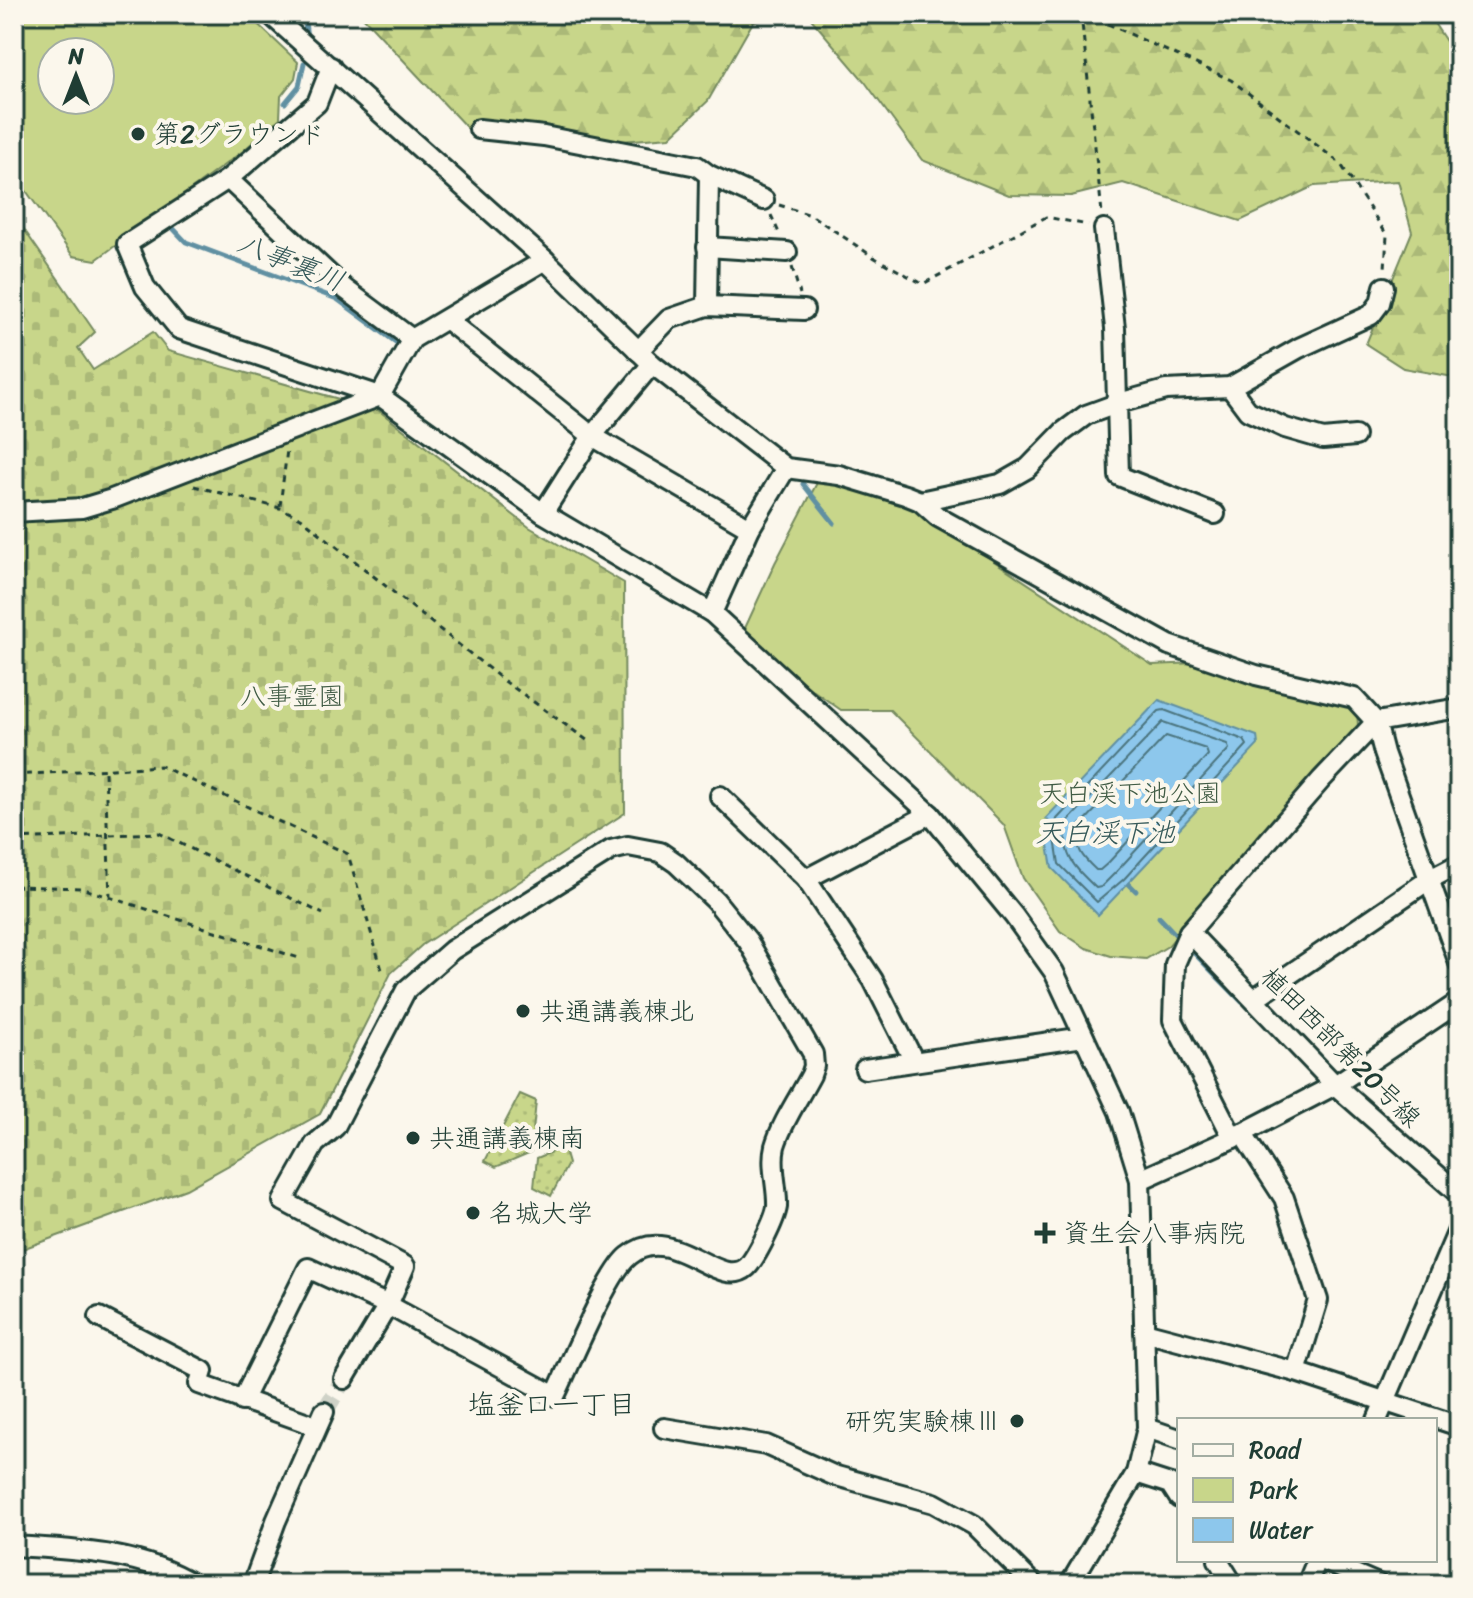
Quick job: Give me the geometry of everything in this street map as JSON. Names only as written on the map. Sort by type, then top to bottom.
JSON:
[{"type":"street","points":[[270,14],[545,260],[645,358],[786,468],[839,475],[912,498],[938,517],[1169,645],[1256,675],[1354,698],[1376,722],[1384,753],[1459,963]]},
{"type":"street","points":[[331,67],[317,103],[228,179],[127,244],[145,287],[179,329],[380,396],[543,513],[712,613],[930,814],[1014,916],[1054,972],[1119,1112],[1140,1180],[1147,1428],[1136,1473],[1070,1584]]},
{"type":"street","points":[[479,129],[544,136],[697,166],[709,175],[764,200]]},
{"type":"street","points":[[707,306],[709,175]]},
{"type":"street","points":[[228,179],[345,289],[412,339]]},
{"type":"street","points":[[1104,229],[1115,328],[1119,476],[1215,514]]},
{"type":"street","points":[[707,247],[787,252]]},
{"type":"street","points":[[14,512],[82,508],[380,396],[412,339],[545,260]]},
{"type":"street","points":[[912,498],[1000,484],[1028,468],[1063,432],[1086,415],[1119,403],[1166,390],[1230,387],[1299,348],[1371,315],[1380,303],[1384,287]]},
{"type":"street","points":[[543,513],[669,319],[707,306],[804,310]]},
{"type":"street","points":[[447,320],[592,436],[750,528]]},
{"type":"street","points":[[1230,387],[1248,411],[1285,428],[1323,439],[1355,436]]},
{"type":"street","points":[[712,613],[750,528],[786,468]]},
{"type":"street","points":[[1296,1372],[1318,1300],[1284,1198],[1237,1135],[1173,1020],[1175,964],[1189,932],[1321,780],[1376,722],[1459,708]]},
{"type":"street","points":[[720,796],[806,879],[873,980],[914,1061]]},
{"type":"street","points":[[806,879],[930,814]]},
{"type":"street","points":[[242,1401],[308,1268],[388,1305],[555,1396],[610,1283],[626,1257],[643,1246],[665,1244],[732,1273],[745,1269],[755,1257],[777,1209],[774,1150],[811,1075],[813,1054],[748,941],[715,900],[660,852],[628,846],[596,857],[452,950],[406,990],[335,1127],[315,1144],[283,1201],[405,1266],[388,1305],[344,1379]]},
{"type":"street","points":[[1255,998],[1430,879],[1459,864]]},
{"type":"street","name":"植田西部第20号線","points":[[1189,932],[1335,1085],[1459,1194]]},
{"type":"street","points":[[1140,1180],[1335,1085],[1459,1002]]},
{"type":"street","points":[[865,1069],[1084,1037]]},
{"type":"street","points":[[1378,1418],[1459,1228]]},
{"type":"street","points":[[99,1317],[203,1371],[199,1384],[242,1401],[320,1419],[253,1584]]},
{"type":"street","points":[[1144,1332],[1296,1372],[1437,1418]]},
{"type":"street","points":[[1437,1418],[1459,1426]]},
{"type":"street","points":[[664,1428],[766,1445],[833,1475],[934,1503],[974,1525],[1033,1584]]},
{"type":"street","points":[[1147,1428],[1177,1438]]},
{"type":"street","points":[[1136,1473],[1170,1484],[1177,1495]]},
{"type":"street","points":[[14,1546],[116,1555],[148,1562],[193,1584]]},
{"type":"street","points":[[1219,1562],[1233,1584]]},
{"type":"street","points":[[1307,1584],[1318,1562]]},
{"type":"street","points":[[1324,1562],[1378,1584]]},
{"type":"path","points":[[764,200],[811,215],[875,258],[923,284],[1046,217],[1104,229],[1084,14],[1231,80],[1340,163],[1387,235],[1384,287]]},
{"type":"path","points":[[764,200],[787,252],[804,310]]},
{"type":"path","points":[[280,508],[290,431]]},
{"type":"path","points":[[179,473],[182,484],[280,508],[301,518],[503,680],[591,743]]},
{"type":"path","points":[[14,775],[161,766],[348,854],[382,970]]},
{"type":"path","points":[[105,770],[110,896]]},
{"type":"path","points":[[14,839],[159,833],[323,914]]},
{"type":"path","points":[[14,886],[81,888],[299,958]]},
{"type":"green space","name":"第2グラウンド","points":[[14,14],[247,14],[298,62],[295,78],[281,96],[280,118],[243,151],[96,260],[73,256],[14,174]]},
{"type":"green space","points":[[360,14],[791,14],[753,22],[708,101],[670,137],[597,143],[467,128]]},
{"type":"green space","points":[[807,14],[1428,14],[1459,61],[1459,378],[1403,368],[1366,344],[1412,232],[1398,181],[1314,186],[1240,221],[1123,183],[1071,196],[1009,195],[922,160],[865,82]]},
{"type":"green space","name":"八事霊園","points":[[14,215],[95,332],[78,348],[93,370],[153,332],[168,351],[378,410],[529,527],[624,583],[625,813],[422,945],[391,973],[320,1114],[186,1189],[14,1252]]},
{"type":"green space","name":"天白渓下池公園","points":[[819,479],[901,500],[1152,665],[1196,663],[1346,703],[1357,711],[1358,726],[1168,946],[1146,959],[1111,956],[1086,948],[1060,931],[1023,878],[1004,825],[890,710],[841,710],[740,639]]},
{"type":"green space","points":[[520,1094],[536,1101],[531,1152],[496,1167],[485,1161]]},
{"type":"green space","points":[[563,1147],[568,1164],[551,1196],[534,1187],[537,1158]]},
{"type":"water","name":"天白渓下池","points":[[1159,700],[1257,736],[1258,745],[1098,915],[1052,868],[1045,828],[1050,823],[1046,818]]},
{"type":"waterway","name":"八事裏川","points":[[304,14],[307,38]]},
{"type":"waterway","name":"八事裏川","points":[[285,103],[299,86],[304,63]]},
{"type":"waterway","name":"八事裏川","points":[[169,224],[186,242],[337,299],[397,343]]},
{"type":"waterway","points":[[803,484],[834,523]]},
{"type":"waterway","name":"八事裏川","points":[[1129,884],[1136,891]]},
{"type":"waterway","name":"八事裏川","points":[[1159,917],[1176,935]]},
{"type":"waterway","name":"八事裏川","points":[[1195,954],[1242,1002]]},
{"type":"tunnel","points":[[324,1412],[344,1379]]},
{"type":"place","name":"第2グラウンド","points":[[138,134]]},
{"type":"place","name":"共通講義棟北","points":[[523,1011]]},
{"type":"place","name":"共通講義棟南","points":[[413,1138]]},
{"type":"place","name":"名城大学","points":[[473,1213]]},
{"type":"place","name":"資生会八事病院","points":[[1045,1233]]},
{"type":"place","name":"研究実験棟Ⅲ","points":[[1017,1421]]},
{"type":"district","name":"塩釜口一丁目","points":[[552,1404]]}]
